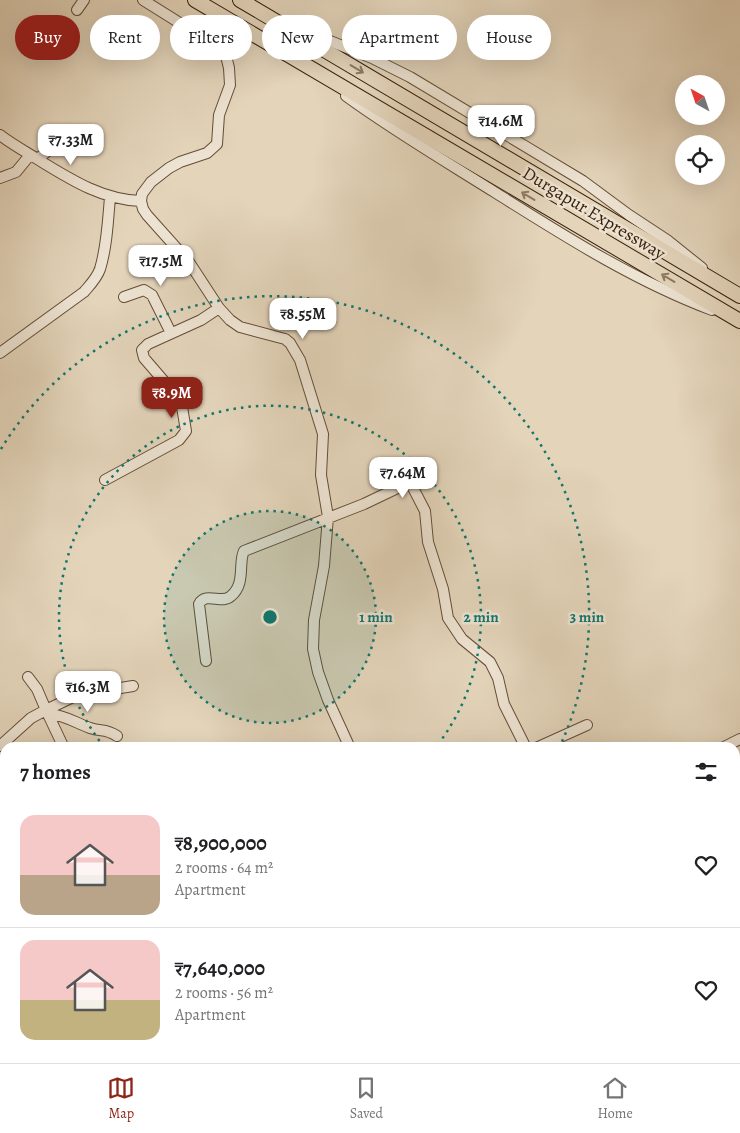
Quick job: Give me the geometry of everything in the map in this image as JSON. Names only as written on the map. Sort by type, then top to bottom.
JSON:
[{"type":"highway","name":"Durgapur Expressway","points":[[195,0],[221,15]]},
{"type":"highway","name":"Durgapur Expressway","points":[[245,1],[265,15]]},
{"type":"highway","name":"Durgapur Expressway","points":[[252,33],[740,321]]},
{"type":"highway","name":"Durgapur Expressway","points":[[332,55],[740,296]]},
{"type":"street","points":[[77,10],[84,0]]},
{"type":"street","points":[[143,0],[170,17]]},
{"type":"street","points":[[332,42],[410,77],[583,181],[667,240],[727,289]]},
{"type":"street","points":[[227,60],[230,86],[218,114],[218,144],[207,152],[169,168],[151,182],[142,194],[141,201],[147,215],[189,262],[219,308],[230,320],[240,327],[285,339],[296,353],[317,411],[323,434],[321,475],[328,517],[324,566],[314,620],[312,649],[328,700],[347,742]]},
{"type":"street","points":[[0,135],[81,186],[110,197],[141,201]]},
{"type":"street","points":[[0,178],[16,172],[33,157],[59,143],[82,136]]},
{"type":"street","points":[[0,353],[84,292],[93,282],[100,270],[103,255],[110,197]]},
{"type":"street","points":[[124,297],[144,290],[148,291],[152,295],[171,333]]},
{"type":"street","points":[[105,480],[180,440],[185,434],[186,427],[181,401],[142,354],[144,347],[201,320],[219,308]]},
{"type":"street","points":[[206,662],[199,607],[200,601],[206,598],[226,600],[232,596],[240,580],[243,553],[248,548],[364,504],[406,482],[412,482],[425,511],[428,542],[443,589],[448,618],[462,640],[490,662],[498,678],[504,704],[523,742]]},
{"type":"street","points":[[28,678],[37,689],[61,742]]},
{"type":"street","points":[[4,742],[31,718],[48,712],[77,694],[133,686]]},
{"type":"street","points":[[48,712],[69,718],[93,729],[106,730],[117,736]]},
{"type":"street","points":[[549,742],[586,725]]}]
